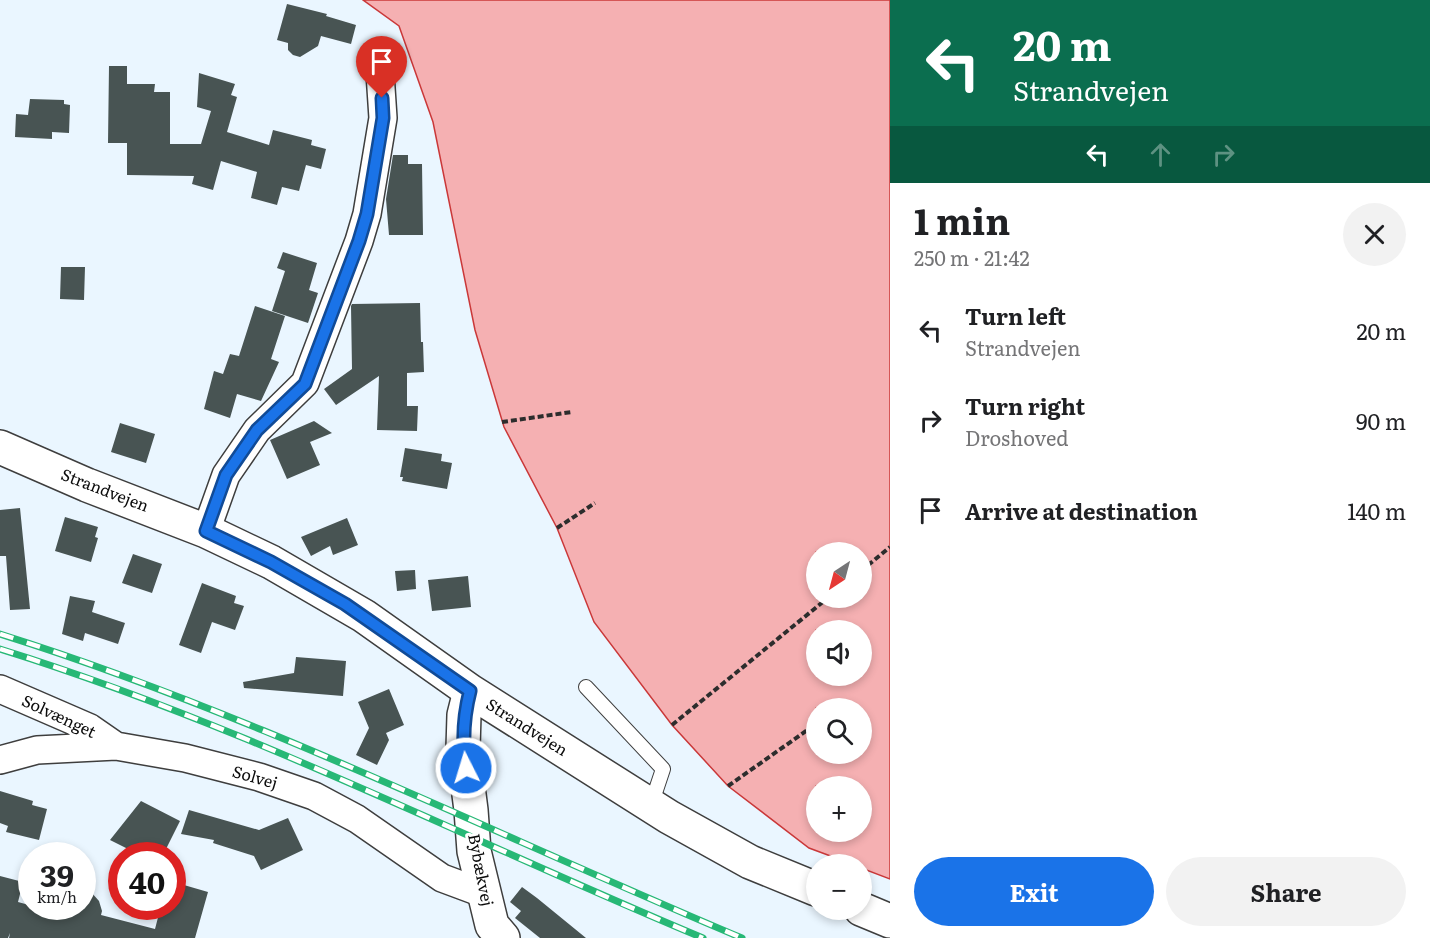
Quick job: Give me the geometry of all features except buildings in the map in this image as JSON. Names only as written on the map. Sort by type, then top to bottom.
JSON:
[{"type":"street","points":[[206,531],[226,475],[257,430],[305,384],[359,241],[367,214],[383,118],[379,58]]},
{"type":"street","name":"Strandvejen","points":[[0,447],[87,485],[206,531],[271,562],[345,604],[470,691],[660,811],[750,862],[806,886]]},
{"type":"street","name":"Solvænget","points":[[0,689],[90,728],[116,746]]},
{"type":"street","name":"Bybækvej","points":[[470,691],[464,715],[463,748],[474,851],[492,925],[503,938]]},
{"type":"street","name":"Solvej","points":[[0,760],[37,750],[116,746],[185,758],[259,777],[314,796],[357,819],[442,878],[485,894]]},
{"type":"street","points":[[872,914],[890,921]]},
{"type":"lane","points":[[586,687],[663,769],[660,811]]},
{"type":"path","points":[[502,422],[572,412]]},
{"type":"path","points":[[557,528],[595,503]]},
{"type":"path","points":[[872,562],[890,547]]},
{"type":"path","points":[[672,725],[816,608]]},
{"type":"path","points":[[728,786],[806,731]]},
{"type":"shaded area","points":[[363,0],[890,0],[890,879],[872,872],[872,854],[825,854],[809,848],[728,786],[672,725],[594,622],[557,528],[504,427],[475,330],[433,122],[399,26]]},
{"type":"railway","points":[[0,634],[95,666],[282,738],[742,938]]},
{"type":"railway","points":[[0,649],[90,679],[267,748],[703,938]]},
{"type":"route","points":[[382,98],[383,118],[367,214],[305,384],[257,430],[226,475],[206,531],[271,562],[326,592],[470,691],[464,715],[463,748],[466,768]]}]
